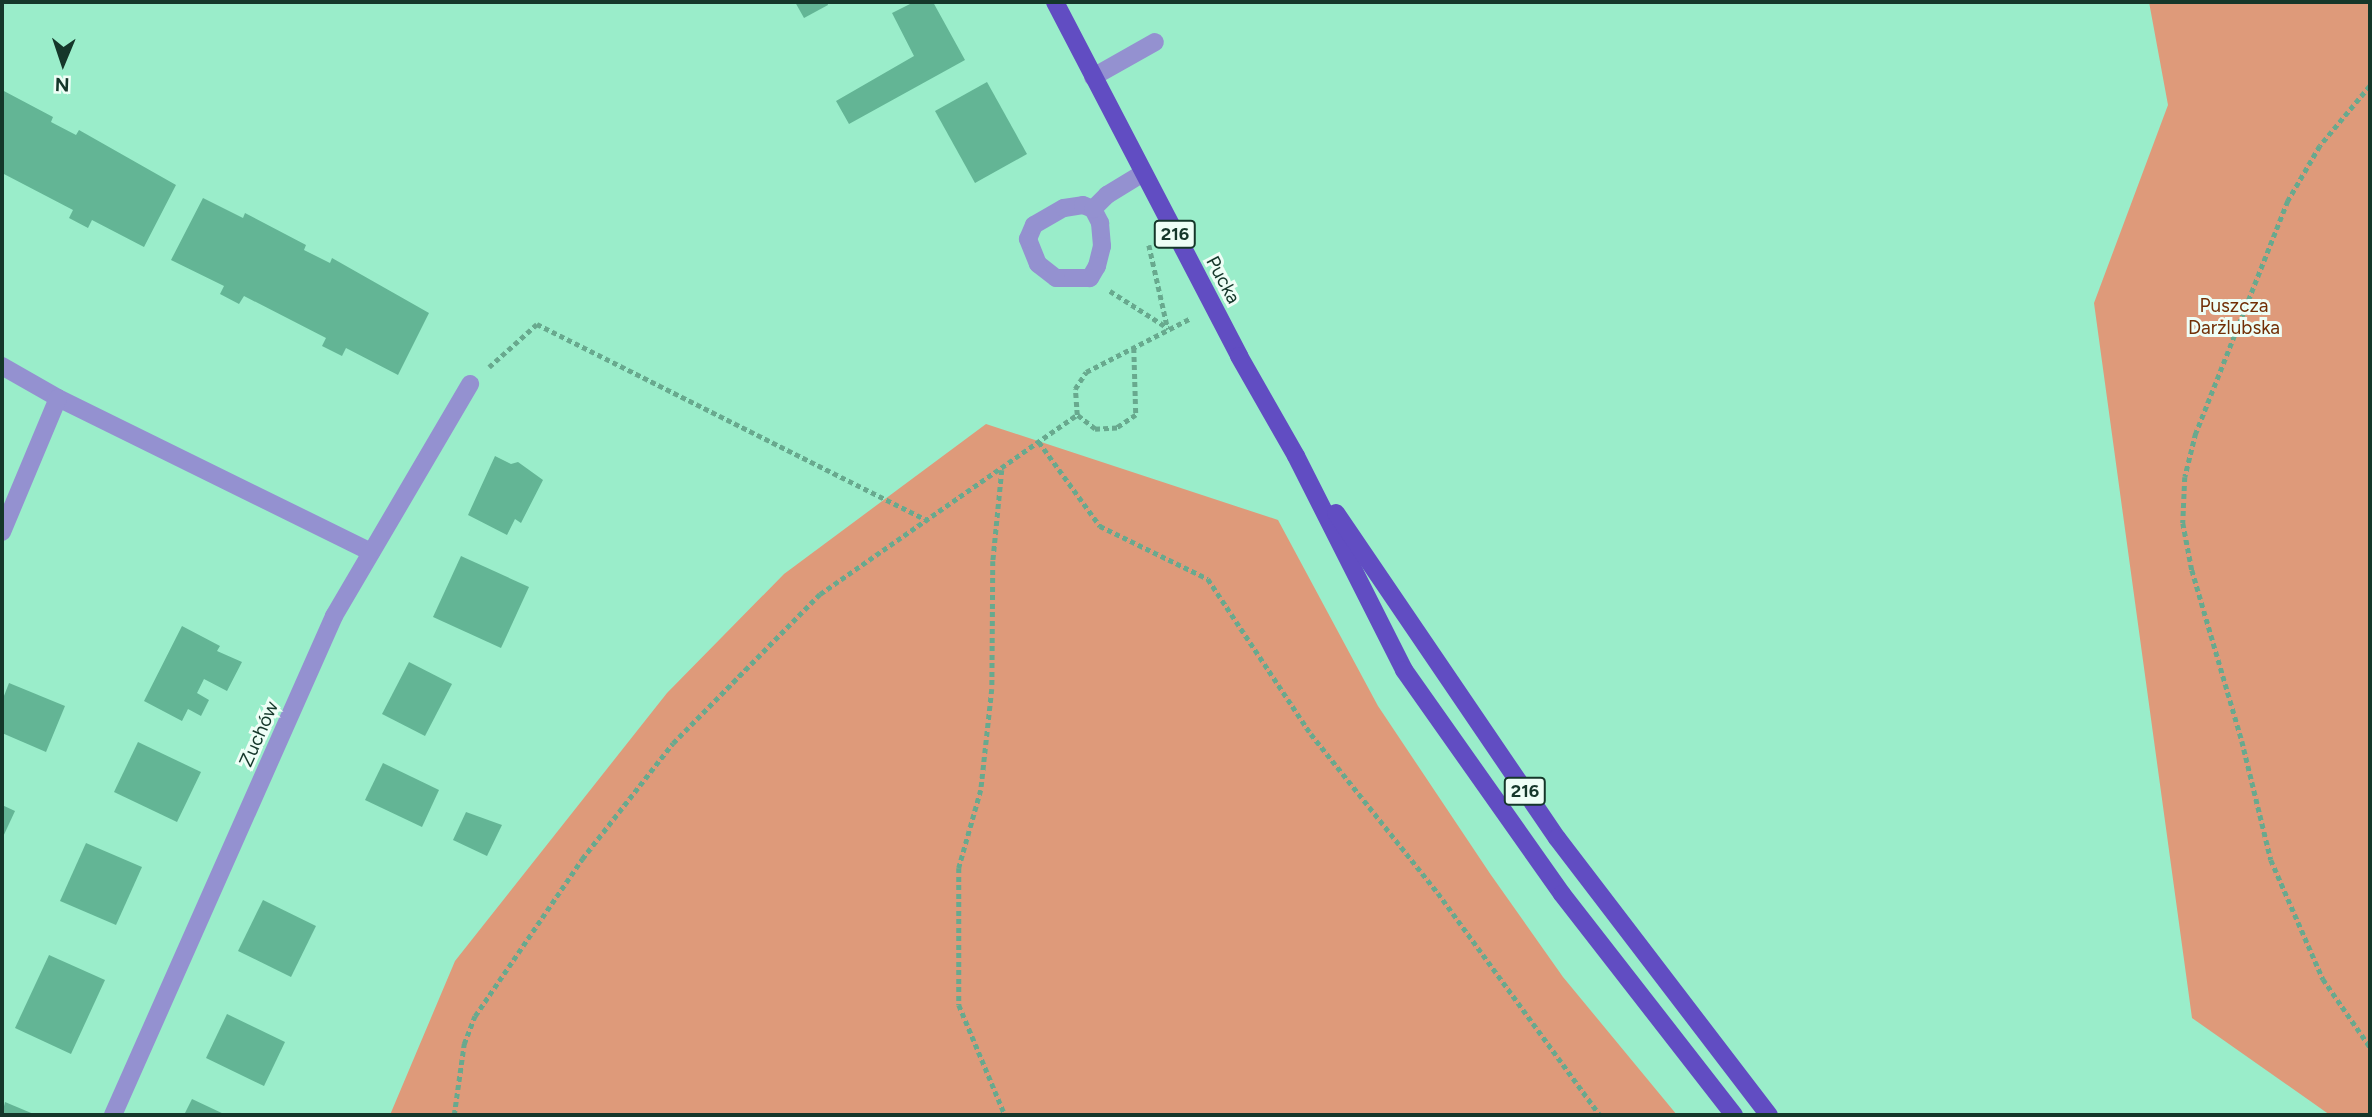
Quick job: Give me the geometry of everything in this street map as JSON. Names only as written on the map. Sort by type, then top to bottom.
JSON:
[{"type":"main road","name":"Pucka","points":[[1055,4],[1296,456]]},
{"type":"main road","name":"216","points":[[1296,456],[1404,670],[1562,894],[1734,1115]]},
{"type":"main road","name":"216","points":[[1296,456],[1557,838],[1769,1115]]},
{"type":"street","points":[[1093,77],[1155,42]]},
{"type":"street","points":[[1093,209],[1107,195],[1143,173]]},
{"type":"street","points":[[1073,206],[1093,209],[1102,246],[1090,278],[1056,278],[1038,264],[1028,239],[1034,225],[1045,216],[1073,206]]},
{"type":"street","points":[[2,366],[58,398],[371,552]]},
{"type":"street","name":"Zuchów","points":[[113,1115],[334,616],[470,384]]},
{"type":"street","points":[[2,532],[58,398]]},
{"type":"path","points":[[2370,86],[2320,146],[2288,201],[2196,433],[2185,477],[2183,523],[2192,570],[2242,741],[2271,860],[2323,979],[2370,1047]]},
{"type":"path","points":[[1148,241],[1168,329]]},
{"type":"path","points":[[1090,278],[1168,329]]},
{"type":"path","points":[[470,384],[537,324],[929,521]]},
{"type":"path","points":[[1134,348],[1136,415],[1117,428],[1095,429],[1077,415],[1075,389],[1086,372],[1168,329]]},
{"type":"path","points":[[454,1115],[464,1044],[475,1016],[582,859],[665,753],[820,594],[929,521],[1077,415]]},
{"type":"path","points":[[1039,442],[1100,526],[1208,579],[1311,734],[1438,893],[1600,1115]]},
{"type":"path","points":[[1002,469],[993,561],[992,689],[981,790],[959,868],[959,1005],[1005,1115]]},
{"type":"green space","name":"Puszcza Darżlubska","points":[[2149,2],[2370,2],[2370,1115],[2330,1115],[2192,1018],[2094,303],[2168,105]]},
{"type":"green space","points":[[986,424],[1278,520],[1378,706],[1491,875],[1563,977],[1677,1115],[390,1115],[455,961],[667,693],[784,574]]},
{"type":"building","points":[[795,2],[827,2],[828,5],[804,18]]},
{"type":"building","points":[[914,2],[933,2],[965,60],[849,124],[836,101],[914,56],[892,13]]},
{"type":"building","points":[[987,82],[1027,154],[975,183],[935,111]]},
{"type":"building","points":[[2,90],[53,117],[51,122],[76,135],[79,130],[176,185],[144,247],[92,220],[88,228],[69,218],[73,210],[2,173]]},
{"type":"building","points":[[203,198],[243,218],[245,213],[306,245],[304,250],[330,263],[332,258],[429,313],[398,375],[346,348],[342,356],[322,346],[326,338],[244,296],[239,304],[220,294],[224,286],[171,260]]},
{"type":"building","points":[[495,456],[511,464],[518,462],[543,480],[521,523],[515,519],[507,535],[468,515]]},
{"type":"building","points":[[461,556],[529,587],[501,648],[433,617]]},
{"type":"building","points":[[182,626],[220,646],[217,651],[242,662],[227,691],[204,679],[197,693],[209,700],[201,716],[188,709],[182,721],[144,701]]},
{"type":"building","points":[[409,662],[452,684],[425,736],[382,714]]},
{"type":"building","points":[[9,683],[65,706],[46,752],[2,733],[2,701]]},
{"type":"building","points":[[138,742],[201,772],[177,822],[114,792]]},
{"type":"building","points":[[383,763],[439,790],[422,827],[365,800]]},
{"type":"building","points":[[2,805],[15,811],[2,839]]},
{"type":"building","points":[[466,812],[502,825],[487,856],[453,840]]},
{"type":"building","points":[[86,843],[142,867],[116,925],[60,901]]},
{"type":"building","points":[[263,900],[316,926],[291,977],[238,951]]},
{"type":"building","points":[[49,955],[105,980],[71,1054],[15,1028]]},
{"type":"building","points":[[227,1014],[285,1042],[264,1086],[206,1058]]},
{"type":"building","points":[[192,1099],[226,1115],[184,1115]]},
{"type":"building","points":[[5,1102],[36,1115],[2,1115]]}]
